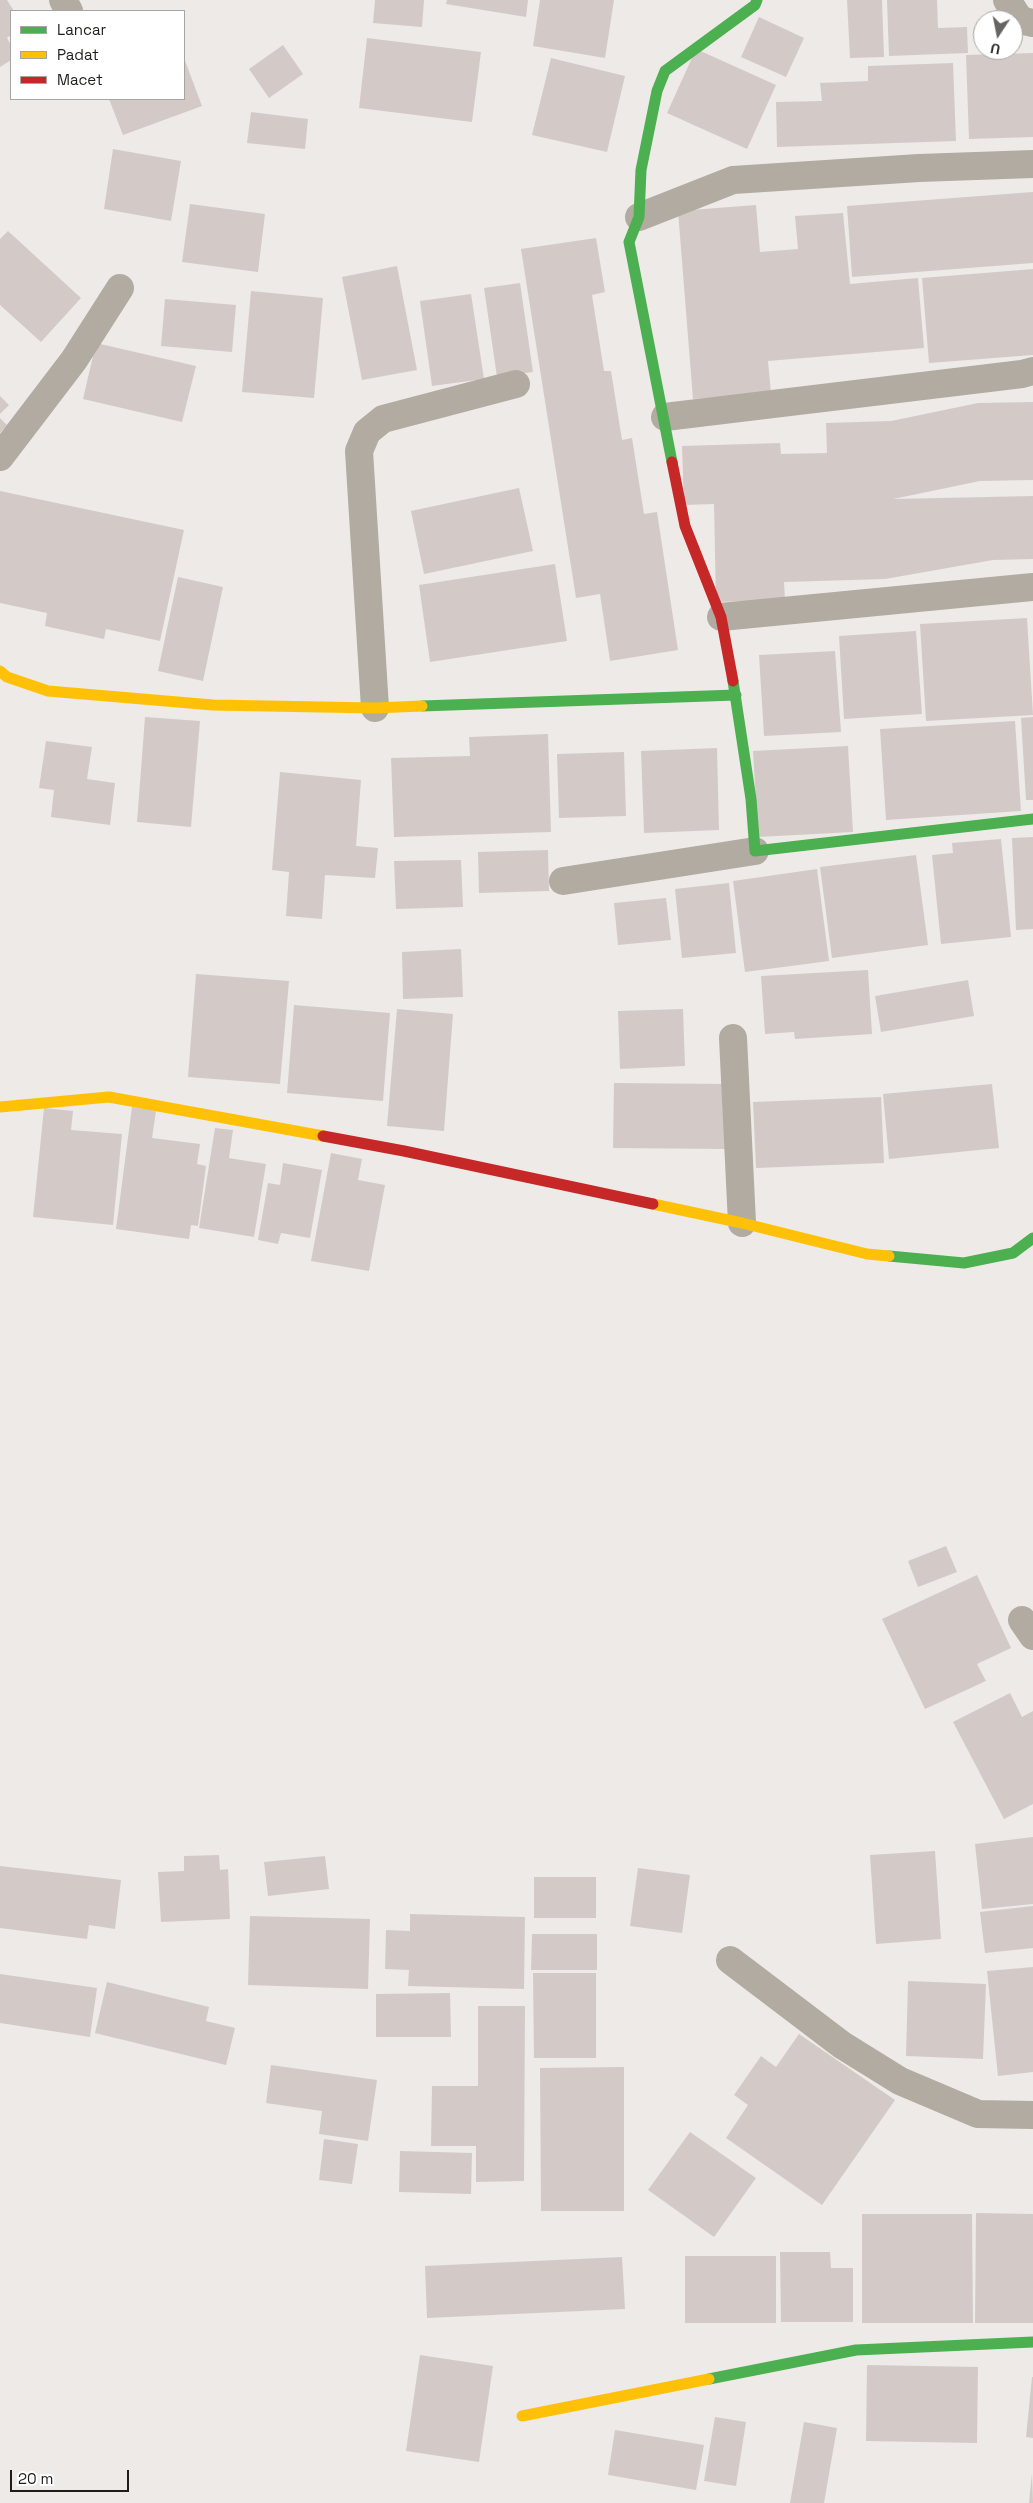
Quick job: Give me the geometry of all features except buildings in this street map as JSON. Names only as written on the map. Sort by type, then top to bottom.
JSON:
[{"type":"street","points":[[755,851],[751,799],[736,695],[721,617],[685,526],[629,242],[639,218],[641,170],[657,90],[665,72],[755,4],[757,0]]},
{"type":"street","points":[[1007,0],[1020,20],[1033,23]]},
{"type":"street","points":[[639,218],[733,180],[919,168],[1033,164]]},
{"type":"street","points":[[0,457],[74,360],[120,288]]},
{"type":"street","points":[[665,417],[1013,376],[1033,371]]},
{"type":"street","points":[[375,708],[360,451],[367,432],[383,419],[516,384]]},
{"type":"street","points":[[721,617],[1033,587]]},
{"type":"street","points":[[0,672],[7,677],[48,691],[213,705],[375,708],[736,695]]},
{"type":"street","points":[[564,881],[755,851],[1033,819]]},
{"type":"street","points":[[733,1038],[742,1223]]},
{"type":"street","points":[[0,1107],[109,1097],[404,1151],[742,1223],[867,1254],[964,1262],[1013,1253],[1033,1238]]},
{"type":"street","points":[[730,1960],[842,2045],[900,2081],[978,2114],[1033,2115]]},
{"type":"street","points":[[522,2416],[856,2350],[1033,2342]]},
{"type":"traffic: fast","points":[[672,462],[629,242],[639,217],[641,170],[657,91],[665,71],[755,5],[757,0]]},
{"type":"traffic: fast","points":[[733,681],[751,799],[755,851],[1033,819]]},
{"type":"traffic: fast","points":[[422,706],[736,695]]},
{"type":"traffic: fast","points":[[889,1256],[964,1263],[1013,1253],[1033,1238]]},
{"type":"traffic: fast","points":[[709,2379],[856,2350],[1033,2342]]},
{"type":"traffic: slow","points":[[0,671],[7,677],[48,691],[213,705],[375,708],[422,706]]},
{"type":"traffic: slow","points":[[0,1107],[109,1097],[323,1136]]},
{"type":"traffic: slow","points":[[653,1204],[742,1223],[867,1254],[889,1256]]},
{"type":"traffic: slow","points":[[522,2416],[709,2379]]},
{"type":"traffic: jam","points":[[672,462],[685,526],[721,617],[733,681]]},
{"type":"traffic: jam","points":[[323,1136],[404,1151],[653,1204]]}]
